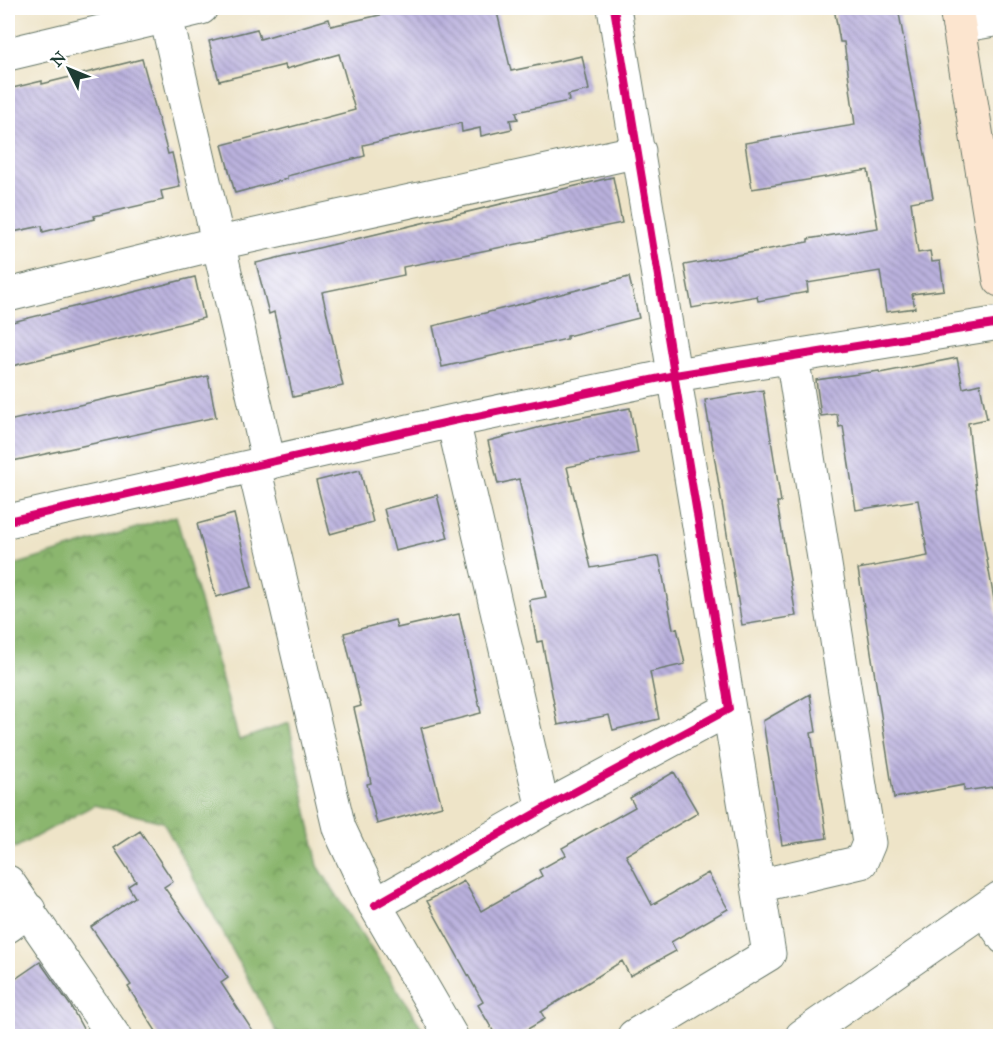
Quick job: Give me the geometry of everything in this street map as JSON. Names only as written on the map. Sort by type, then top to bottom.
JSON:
[{"type":"street","points":[[8,54],[165,11],[201,8]]},
{"type":"street","points":[[614,8],[769,954],[634,1036]]},
{"type":"street","points":[[165,11],[219,243],[262,465],[339,828],[375,905],[451,1036]]},
{"type":"street","points":[[1000,19],[958,17],[1000,280]]},
{"type":"street","points":[[8,295],[219,243],[639,151]]},
{"type":"street","points":[[8,521],[453,421],[675,375],[1000,323]]},
{"type":"street","points":[[758,886],[861,862],[869,843],[792,356]]},
{"type":"street","points":[[453,421],[543,809]]},
{"type":"street","points":[[375,905],[543,809],[729,710]]},
{"type":"street","points":[[8,882],[18,918],[114,1036]]},
{"type":"street","points":[[802,1036],[990,906]]},
{"type":"lane","points":[[990,906],[1000,943]]},
{"type":"green space","points":[[176,516],[239,740],[289,723],[318,866],[427,1036],[279,1036],[163,822],[94,805],[15,848],[8,838],[8,567]]},
{"type":"building","points":[[411,8],[496,8],[511,71],[582,56],[589,90],[568,95],[569,101],[516,112],[518,119],[510,120],[512,129],[481,136],[480,128],[462,132],[461,123],[363,145],[365,156],[287,176],[287,179],[235,193],[222,145],[355,110],[339,54],[286,69],[285,65],[219,81],[209,41],[257,29],[260,39],[329,19],[331,26]]},
{"type":"building","points":[[834,8],[898,8],[933,198],[911,202],[918,253],[930,251],[932,262],[940,261],[944,290],[912,294],[915,308],[886,312],[880,271],[807,283],[808,292],[758,301],[757,296],[692,308],[684,265],[808,242],[808,239],[878,228],[868,170],[752,189],[745,143],[855,125],[844,42],[840,42]]},
{"type":"building","points":[[142,59],[168,154],[172,153],[180,187],[161,191],[163,200],[94,216],[95,219],[43,232],[42,226],[8,233],[8,89],[42,81],[42,84]]},
{"type":"building","points":[[613,177],[622,223],[403,267],[404,275],[322,292],[343,386],[293,397],[274,312],[269,314],[256,263]]},
{"type":"building","points":[[195,277],[204,318],[8,367],[8,323]]},
{"type":"building","points":[[629,277],[639,318],[567,336],[567,339],[442,367],[433,326]]},
{"type":"building","points":[[957,358],[963,388],[980,384],[987,419],[968,423],[979,515],[1000,633],[1000,786],[964,791],[964,785],[894,798],[858,569],[928,556],[918,500],[856,510],[843,426],[839,427],[837,414],[821,416],[816,380],[879,371],[880,373]]},
{"type":"building","points":[[208,376],[216,417],[8,462],[8,421]]},
{"type":"building","points":[[763,390],[781,502],[777,502],[796,616],[742,625],[705,400]]},
{"type":"building","points":[[630,408],[638,453],[567,467],[591,568],[659,556],[673,629],[677,628],[685,664],[650,672],[659,719],[613,730],[609,715],[558,725],[542,641],[537,642],[529,600],[546,597],[519,479],[498,484],[488,441],[568,420]]},
{"type":"building","points":[[360,470],[373,522],[330,534],[316,481]]},
{"type":"building","points":[[437,495],[448,538],[395,551],[384,509]]},
{"type":"building","points":[[234,514],[252,587],[216,597],[197,524]]},
{"type":"building","points":[[459,614],[481,713],[421,728],[442,806],[377,824],[367,784],[371,783],[354,708],[361,706],[344,633],[395,620],[397,628]]},
{"type":"building","points":[[810,694],[816,732],[811,733],[827,838],[782,845],[763,721]]},
{"type":"building","points":[[674,772],[698,813],[626,855],[652,905],[708,873],[728,909],[671,942],[676,951],[630,976],[622,961],[541,1012],[545,1019],[516,1036],[496,1036],[478,1005],[483,1002],[427,901],[464,881],[481,911],[542,876],[539,870],[566,855],[562,848],[635,807],[630,798]]},
{"type":"building","points":[[140,831],[173,881],[164,887],[228,978],[221,983],[256,1036],[159,1036],[128,987],[131,985],[91,927],[135,897],[128,886],[136,881],[114,848]]},
{"type":"building","points":[[40,962],[70,1005],[87,1036],[8,1036],[8,984]]},
{"type":"cycle path","points":[[375,905],[543,809],[729,709],[614,8]]},
{"type":"cycle path","points":[[8,521],[453,421],[675,375],[1000,323]]}]
